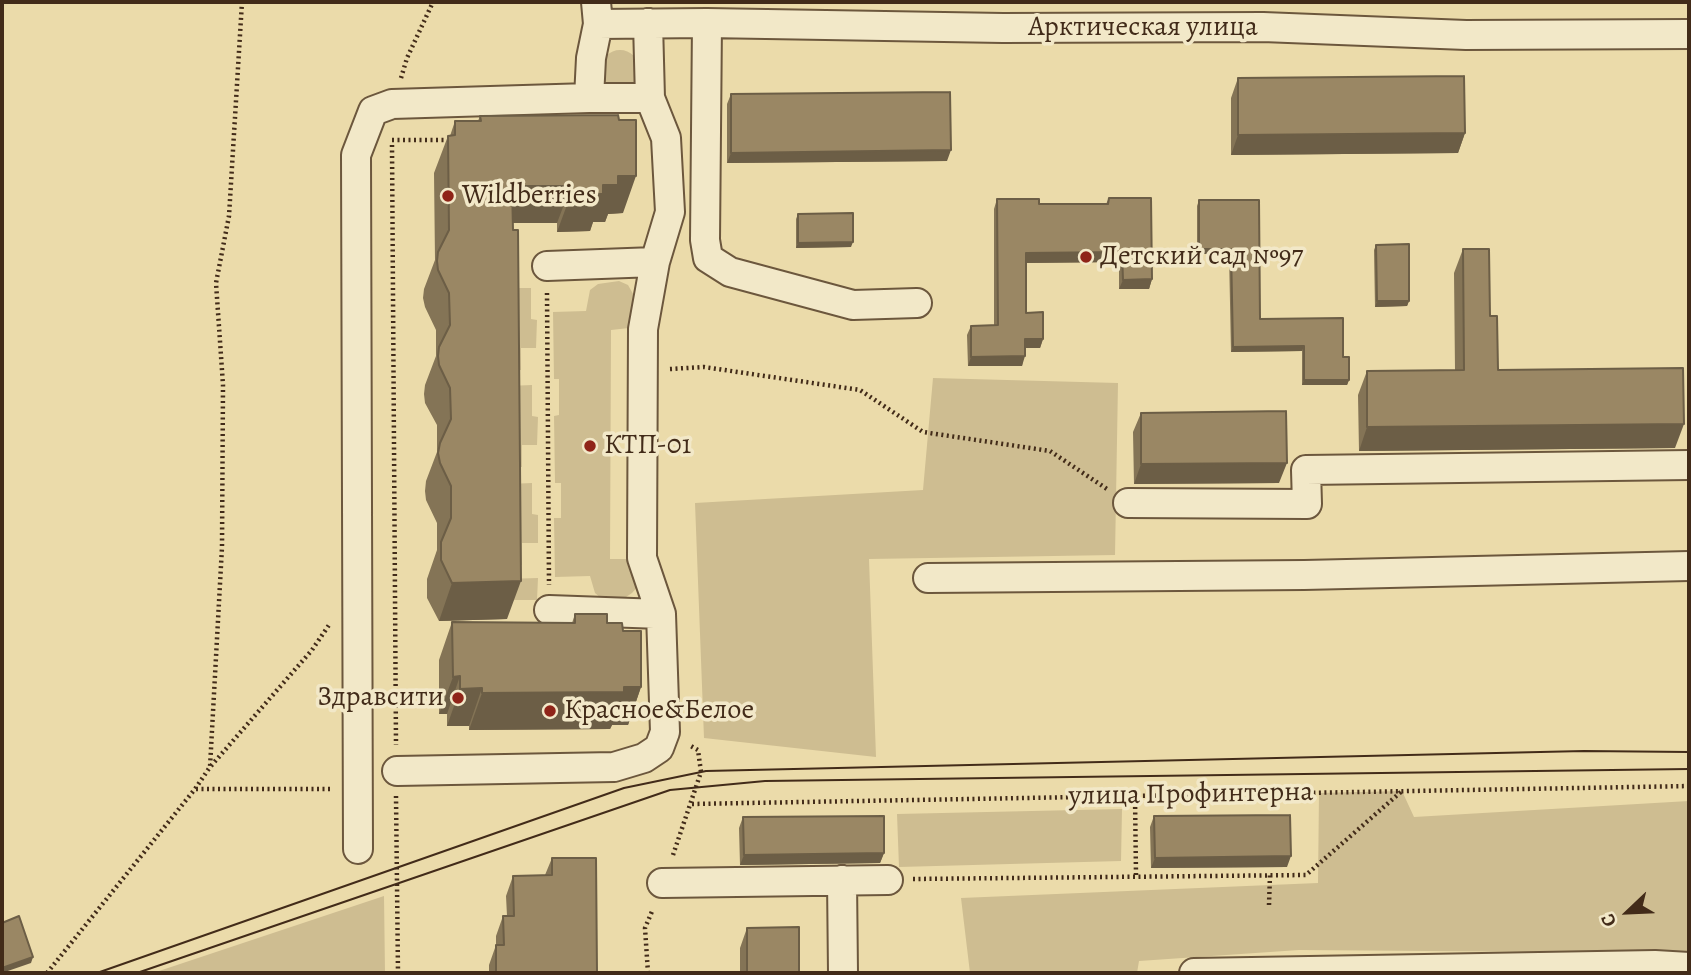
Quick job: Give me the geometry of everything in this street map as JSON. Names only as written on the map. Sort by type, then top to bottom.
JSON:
[{"type":"street","points":[[589,98],[597,13]]},
{"type":"street","name":"Арктическая улица","points":[[597,13],[648,23],[1003,28],[1263,14],[1466,35],[1689,34]]},
{"type":"street","points":[[397,771],[614,767],[644,758],[659,748],[665,732],[661,614],[642,558],[643,329],[655,262],[670,212],[666,138],[650,98],[648,23]]},
{"type":"street","points":[[707,23],[705,240],[708,258],[730,272],[853,305],[917,303]]},
{"type":"street","points":[[358,849],[356,155],[373,111],[392,104],[650,98]]},
{"type":"street","points":[[547,266],[655,262]]},
{"type":"street","points":[[1128,503],[1307,503],[1306,470],[1689,466]]},
{"type":"street","points":[[928,578],[1318,574],[1689,566]]},
{"type":"street","points":[[549,610],[661,614]]},
{"type":"street","points":[[842,880],[844,973]]},
{"type":"street","points":[[662,883],[888,880]]},
{"type":"street","points":[[1194,973],[1689,967]]},
{"type":"path","points":[[210,767],[222,547],[223,384],[216,283],[229,216],[242,2]]},
{"type":"path","points":[[398,973],[392,104],[407,58],[433,2]]},
{"type":"path","points":[[392,140],[460,140]]},
{"type":"path","points":[[547,266],[549,610]]},
{"type":"path","points":[[642,370],[704,367],[860,390],[923,432],[1050,451],[1128,503]]},
{"type":"path","points":[[47,973],[210,767],[312,650],[356,587]]},
{"type":"path","points":[[648,973],[645,928],[692,804],[701,772],[698,750],[665,732]]},
{"type":"path","name":"улица Профинтерна","points":[[692,804],[1689,786]]},
{"type":"path","points":[[195,789],[358,789]]},
{"type":"path","points":[[888,880],[1306,875],[1402,791]]},
{"type":"path","points":[[1135,796],[1136,875]]},
{"type":"path","points":[[1269,875],[1269,905]]},
{"type":"shaded area","points":[[620,50],[633,56],[639,69],[633,82],[620,88],[607,82],[601,69],[607,56]]},
{"type":"shaded area","points":[[619,281],[628,285],[637,301],[634,323],[629,328],[611,330],[610,559],[636,559],[640,584],[623,599],[601,598],[595,593],[590,576],[555,577],[554,518],[561,518],[561,483],[555,483],[554,416],[559,415],[559,379],[554,379],[553,312],[586,311],[590,290],[598,284]]},
{"type":"shaded area","points":[[507,288],[531,288],[531,319],[537,320],[536,348],[521,348],[521,370],[509,370]]},
{"type":"shaded area","points":[[933,378],[1118,383],[1115,555],[869,559],[876,757],[704,738],[695,503],[923,490]]},
{"type":"shaded area","points":[[532,385],[532,416],[538,417],[537,445],[522,445],[522,467],[510,467],[508,386]]},
{"type":"shaded area","points":[[532,483],[532,514],[538,515],[538,543],[522,543],[522,565],[510,565],[508,484]]},
{"type":"shaded area","points":[[538,578],[537,600],[505,600],[505,579]]},
{"type":"shaded area","points":[[1402,791],[1414,817],[1689,801],[1689,953],[1299,950],[1139,961],[1137,973],[970,973],[961,898],[1318,883],[1319,793]]},
{"type":"shaded area","points":[[1122,809],[1121,861],[899,867],[897,814]]},
{"type":"shaded area","points":[[384,896],[385,973],[153,973]]},
{"type":"building","points":[[1464,76],[1465,133],[1238,135],[1238,78]]},
{"type":"building","points":[[950,92],[951,150],[731,153],[731,94]]},
{"type":"building","points":[[618,115],[619,120],[636,120],[636,176],[618,176],[618,185],[603,185],[603,194],[571,194],[571,186],[512,186],[513,230],[518,230],[521,581],[452,583],[441,560],[441,542],[451,518],[451,486],[438,453],[451,419],[450,388],[439,365],[438,356],[439,347],[450,325],[449,293],[438,270],[437,261],[438,252],[449,230],[448,136],[455,135],[455,121],[481,121],[480,116]]},
{"type":"building","points":[[1109,198],[1151,198],[1152,279],[1123,280],[1122,252],[1026,253],[1026,313],[1043,312],[1043,339],[1025,339],[1025,356],[971,357],[971,326],[998,325],[997,199],[1039,199],[1039,204],[1108,204]]},
{"type":"building","points":[[1199,200],[1259,200],[1260,319],[1343,318],[1343,357],[1349,357],[1349,380],[1304,380],[1304,346],[1233,347],[1231,249],[1199,249]]},
{"type":"building","points":[[853,213],[853,242],[798,243],[798,214]]},
{"type":"building","points":[[1409,244],[1409,301],[1377,301],[1376,245]]},
{"type":"building","points":[[1463,249],[1489,249],[1490,316],[1497,316],[1498,370],[1683,368],[1684,424],[1367,427],[1367,371],[1464,370]]},
{"type":"building","points":[[1286,411],[1287,463],[1141,464],[1141,413]]},
{"type":"building","points":[[575,614],[607,614],[607,623],[622,623],[623,631],[641,631],[641,687],[624,687],[624,692],[482,693],[482,688],[460,689],[460,676],[453,677],[452,622],[575,623]]},
{"type":"building","points":[[1290,815],[1291,856],[1155,858],[1154,816]]},
{"type":"building","points":[[884,816],[884,853],[744,855],[743,817]]},
{"type":"building","points":[[552,858],[596,858],[597,973],[496,973],[496,945],[504,945],[503,916],[514,916],[513,876],[552,875]]},
{"type":"building","points":[[19,916],[33,957],[2,968],[2,923]]},
{"type":"building","points":[[799,927],[799,973],[747,973],[747,928]]},
{"type":"tram line","points":[[97,973],[624,788],[706,771],[1584,751],[1689,752]]},
{"type":"tram line","points":[[137,973],[670,790],[765,781],[1689,769]]},
{"type":"place","name":"Wildberries","points":[[448,196]]},
{"type":"place","name":"Детский сад №97","points":[[1086,257]]},
{"type":"place","name":"КТП-01","points":[[590,446]]},
{"type":"place","name":"Здравсити","points":[[458,698]]},
{"type":"place","name":"Красное&Белое","points":[[550,711]]}]
